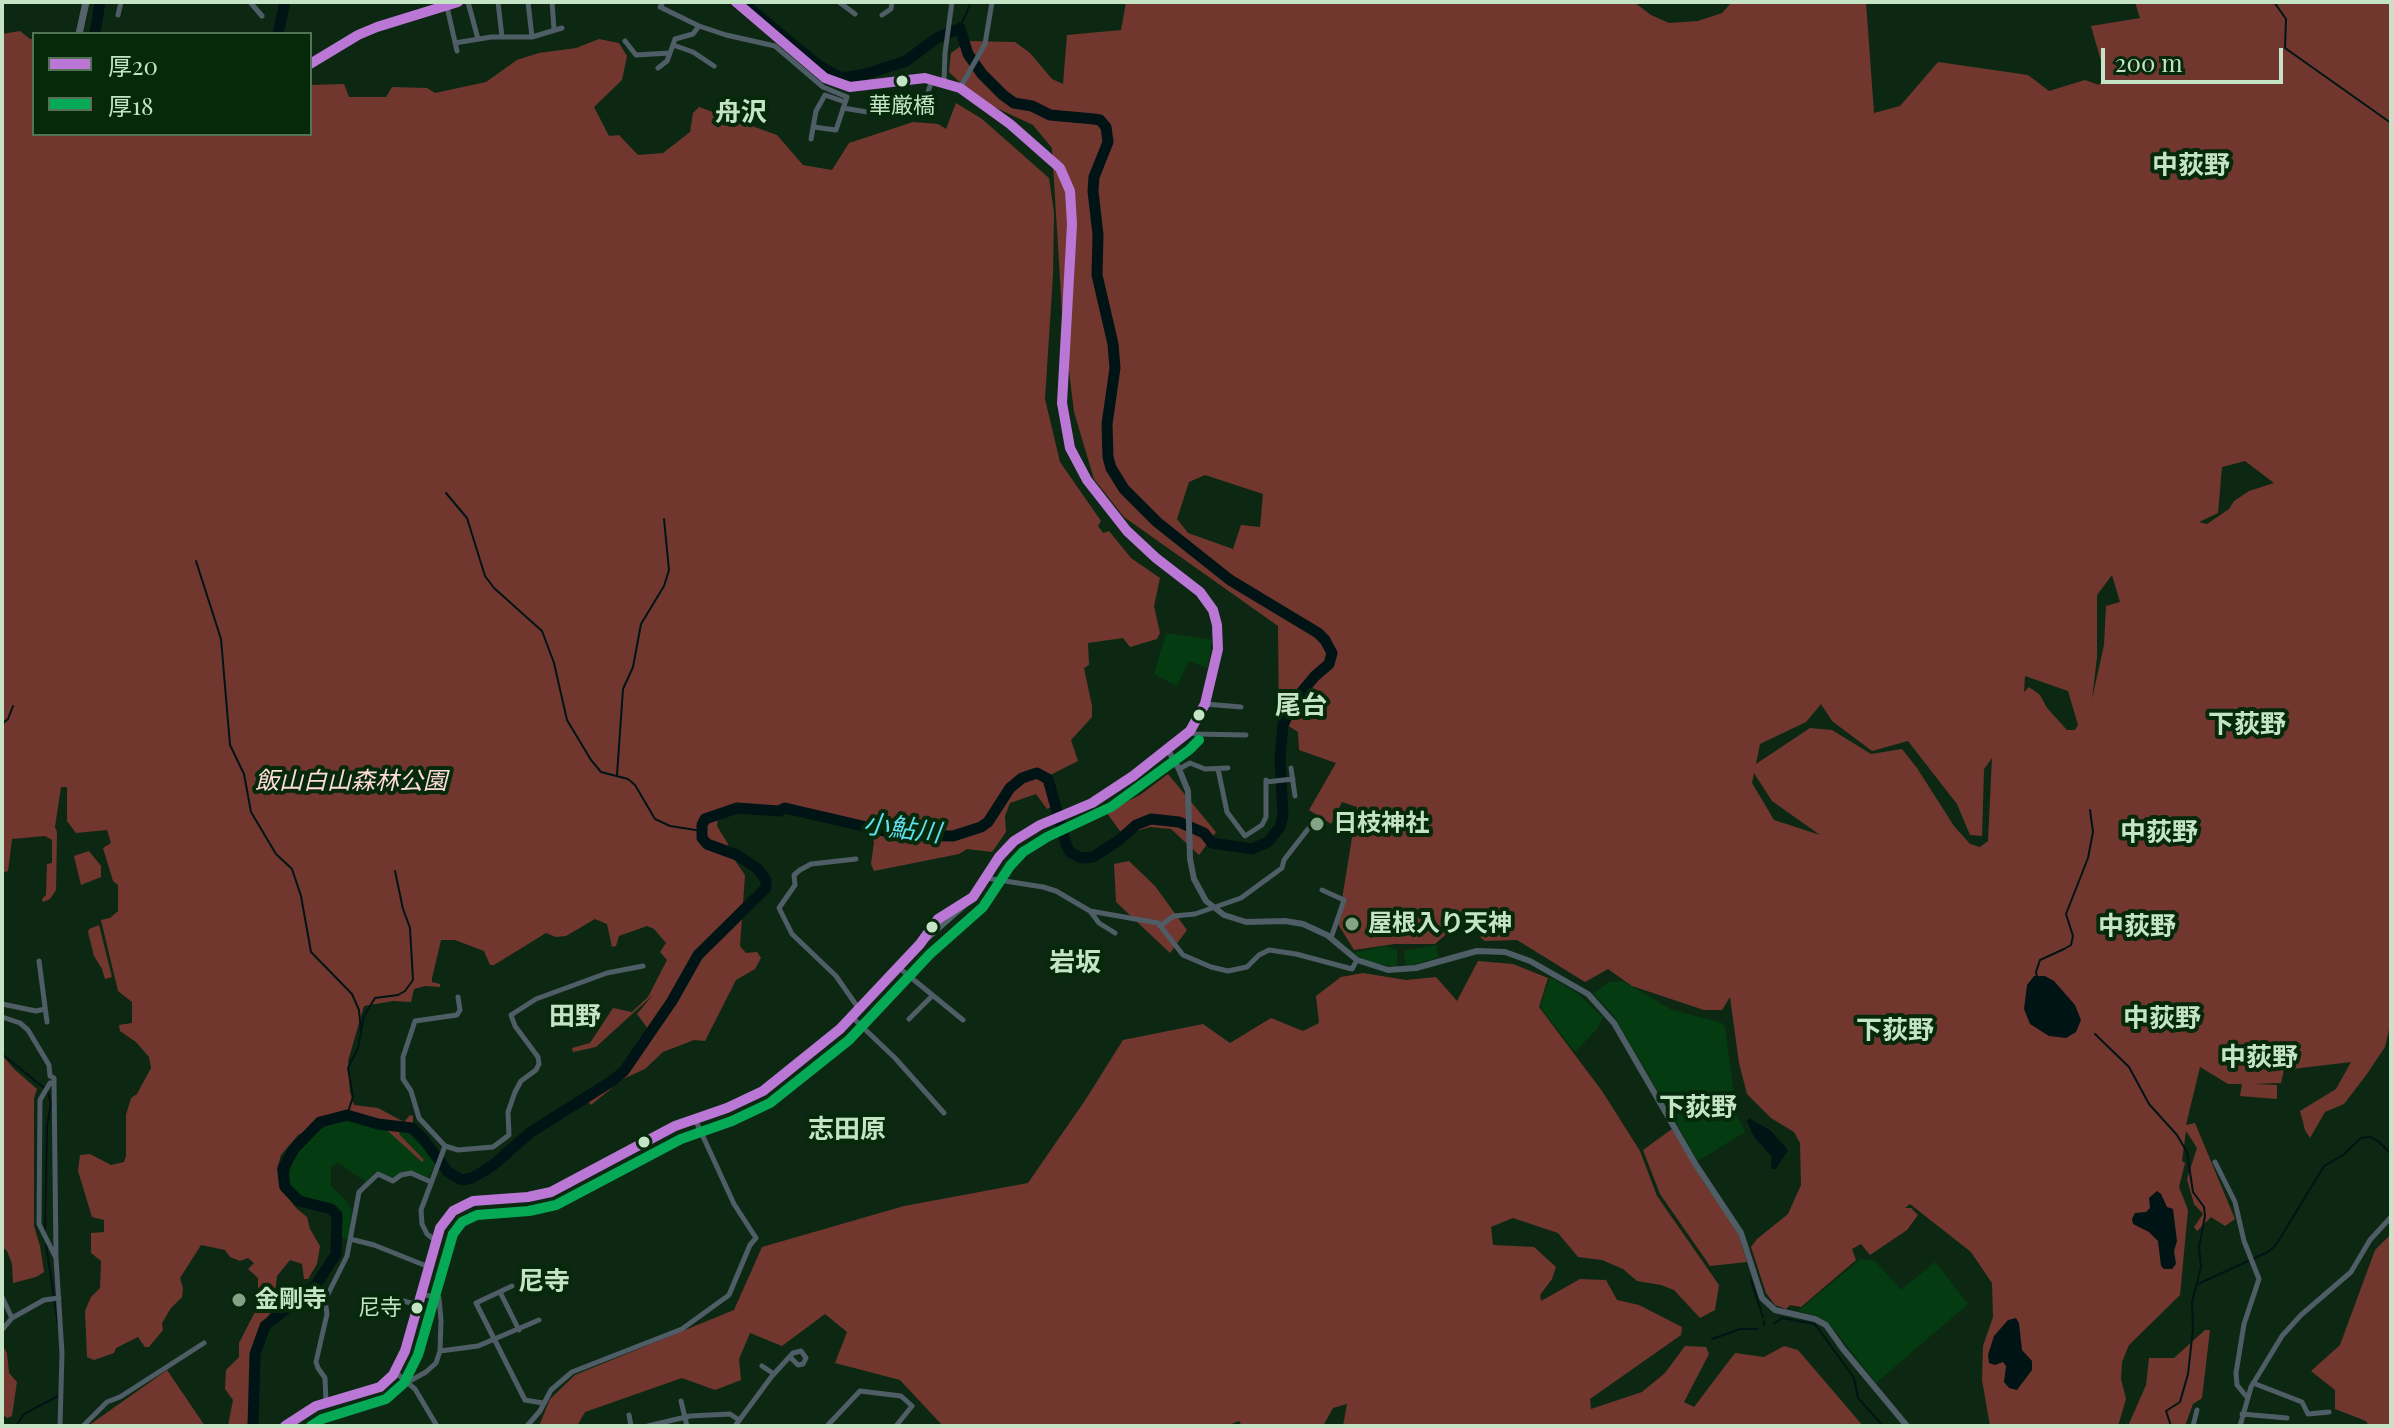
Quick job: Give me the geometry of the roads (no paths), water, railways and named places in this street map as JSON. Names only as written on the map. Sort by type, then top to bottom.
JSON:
[{"type":"main road","points":[[79,32],[86,2]]},
{"type":"main road","points":[[285,1426],[305,1411],[380,1387],[395,1372],[405,1351],[436,1241],[446,1218],[462,1205],[551,1192],[675,1126],[727,1108],[763,1091],[860,1010],[898,967],[973,897],[1008,846],[1046,822],[1098,799],[1168,750],[1192,728],[1205,704],[1218,649],[1213,610],[1200,592],[1141,545],[1107,508],[1081,472],[1067,436],[1062,403],[1072,224],[1068,185],[1060,168],[1048,155],[960,88],[944,81],[850,87],[816,76],[736,2]]},
{"type":"main road","points":[[312,63],[377,27],[452,4]]},
{"type":"street","points":[[118,15],[121,2]]},
{"type":"street","points":[[250,2],[262,16]]},
{"type":"street","points":[[468,2],[478,39]]},
{"type":"street","points":[[498,2],[502,37]]},
{"type":"street","points":[[528,2],[532,37]]},
{"type":"street","points":[[552,2],[554,29]]},
{"type":"street","points":[[663,2],[660,7],[699,26],[775,46],[816,76],[823,87],[847,97],[836,130],[814,127]]},
{"type":"street","points":[[839,2],[855,14]]},
{"type":"street","points":[[882,15],[891,9],[892,2]]},
{"type":"street","points":[[944,81],[952,2]]},
{"type":"street","points":[[960,88],[983,48],[992,2]]},
{"type":"street","points":[[452,4],[457,51]]},
{"type":"street","points":[[658,68],[667,61],[675,39],[693,34],[699,26]]},
{"type":"street","points":[[455,43],[532,37],[562,28]]},
{"type":"street","points":[[625,41],[636,55],[670,53]]},
{"type":"street","points":[[673,45],[693,52],[714,66]]},
{"type":"street","points":[[811,139],[816,111],[825,95],[844,105],[873,113],[922,110],[933,80]]},
{"type":"street","points":[[1205,704],[1241,707]]},
{"type":"street","points":[[1192,728],[1195,734],[1246,735]]},
{"type":"street","points":[[1168,750],[1188,791],[1190,867],[1196,885],[1214,908],[1231,918],[1246,922],[1298,923],[1331,938],[1357,960],[1396,971],[1477,951],[1505,952],[1550,971],[1588,994],[1614,1023],[1696,1165],[1741,1233],[1762,1298],[1775,1310],[1815,1319],[1826,1325],[1907,1426]]},
{"type":"street","points":[[1183,759],[1205,769],[1228,768]]},
{"type":"street","points":[[1179,769],[1190,763]]},
{"type":"street","points":[[1291,768],[1295,796]]},
{"type":"street","points":[[1218,769],[1227,812],[1245,836],[1262,825],[1266,817],[1267,782],[1292,779]]},
{"type":"street","points":[[1160,926],[1174,916],[1214,908],[1241,898],[1282,868],[1284,860],[1308,829]]},
{"type":"street","points":[[856,859],[811,864],[800,870],[794,875],[795,885],[779,908],[792,934],[836,976],[860,1010]]},
{"type":"street","points":[[986,878],[1051,889],[1090,911],[1158,923],[1183,955],[1228,971],[1247,967],[1269,950],[1352,969],[1357,960]]},
{"type":"street","points":[[1322,890],[1344,899],[1331,938]]},
{"type":"street","points":[[1090,911],[1099,923],[1115,933]]},
{"type":"street","points":[[39,961],[47,1022]]},
{"type":"street","points":[[458,997],[460,1010],[457,1015],[415,1021],[403,1057],[403,1079],[411,1091],[419,1118],[444,1149],[493,1147],[509,1135],[508,1112],[515,1092],[521,1081],[539,1064],[538,1057],[515,1026],[511,1015],[536,999],[607,973],[643,966]]},
{"type":"street","points":[[898,967],[963,1020]]},
{"type":"street","points":[[909,1019],[932,996]]},
{"type":"street","points":[[2,1004],[36,1011],[45,1009]]},
{"type":"street","points":[[2,1017],[20,1023],[28,1030],[49,1065],[50,1076],[54,1078],[56,1258],[63,1391],[60,1426]]},
{"type":"street","points":[[852,1017],[895,1058],[944,1113]]},
{"type":"street","points":[[54,1084],[50,1083],[40,1100],[39,1224],[56,1258]]},
{"type":"street","points":[[527,1426],[551,1390],[572,1372],[682,1329],[729,1295],[750,1245],[756,1238],[734,1204],[695,1119]]},
{"type":"street","points":[[436,1241],[427,1234],[421,1210],[444,1149]]},
{"type":"street","points":[[2215,1162],[2235,1202],[2244,1241],[2259,1279],[2244,1324],[2236,1373],[2237,1385],[2247,1397]]},
{"type":"street","points":[[326,1403],[325,1378],[316,1365],[327,1314],[325,1300],[347,1256],[359,1192],[375,1174],[393,1181],[411,1173],[431,1181]]},
{"type":"street","points":[[2240,1426],[2253,1383],[2282,1336],[2301,1315],[2352,1272],[2370,1240],[2391,1217]]},
{"type":"street","points":[[350,1239],[429,1267]]},
{"type":"street","points":[[512,1286],[476,1303],[525,1400],[543,1403]]},
{"type":"street","points":[[500,1292],[519,1330]]},
{"type":"street","points":[[408,1382],[436,1363],[440,1351],[439,1298],[421,1294]]},
{"type":"street","points":[[2,1297],[12,1318]]},
{"type":"street","points":[[389,1297],[418,1305]]},
{"type":"street","points":[[2,1330],[12,1318],[44,1300],[59,1298]]},
{"type":"street","points":[[440,1351],[478,1346],[539,1320]]},
{"type":"street","points":[[83,1426],[107,1402],[120,1397],[204,1343]]},
{"type":"street","points":[[650,1426],[685,1417],[730,1414],[737,1423],[790,1357]]},
{"type":"street","points":[[762,1366],[774,1374]]},
{"type":"street","points":[[395,1372],[408,1382],[437,1426]]},
{"type":"street","points":[[2253,1383],[2302,1402],[2308,1414],[2329,1412]]},
{"type":"street","points":[[827,1426],[860,1391],[901,1396],[912,1406],[896,1426]]},
{"type":"street","points":[[681,1401],[687,1426]]},
{"type":"street","points":[[751,1404],[759,1410]]},
{"type":"street","points":[[2196,1424],[2197,1410]]},
{"type":"street","points":[[2242,1414],[2287,1418]]},
{"type":"street","points":[[629,1415],[631,1426]]},
{"type":"waterway","name":"小鮎川","points":[[95,32],[100,2]]},
{"type":"waterway","name":"小鮎川","points":[[278,32],[285,2]]},
{"type":"waterway","name":"小鮎川","points":[[253,1426],[255,1354],[265,1326],[316,1285],[336,1254],[337,1215],[331,1209],[299,1201],[285,1187],[283,1169],[294,1149],[320,1122],[347,1115],[378,1124],[412,1128],[448,1172],[462,1180],[472,1178],[492,1166],[531,1132],[612,1081],[624,1071],[672,1001],[698,955],[766,888],[766,880],[758,869],[737,855],[707,844],[702,838],[705,819],[737,808],[779,811],[785,808],[901,835],[953,836],[988,822],[1010,788],[1022,778],[1037,773],[1048,779],[1066,844],[1070,852],[1081,858],[1093,857],[1136,825],[1151,819],[1179,822],[1204,833],[1212,843],[1252,849],[1268,842],[1280,827],[1283,816],[1280,759],[1283,725],[1295,700],[1329,664],[1332,653],[1318,633],[1230,580],[1157,522],[1124,489],[1111,468],[1107,424],[1115,368],[1113,344],[1097,275],[1098,235],[1093,191],[1094,177],[1108,142],[1106,127],[1100,120],[1050,115],[1032,106],[1014,103],[982,74],[968,54],[960,28],[937,38],[906,61],[866,74],[841,78],[818,65],[742,2]]},
{"type":"waterway","points":[[960,28],[971,2]]},
{"type":"waterway","points":[[2274,2],[2286,19],[2285,48],[2391,123]]},
{"type":"waterway","points":[[446,493],[467,518],[485,576],[542,631],[554,663],[567,720],[591,760],[601,772],[628,779],[635,785],[655,819],[670,826],[702,831]]},
{"type":"waterway","points":[[617,775],[623,689],[633,667],[641,624],[664,586],[669,570],[664,519]]},
{"type":"waterway","points":[[196,561],[221,639],[230,745],[244,774],[251,812],[276,854],[292,869],[301,896],[311,952],[352,994],[359,1010],[361,1031]]},
{"type":"waterway","points":[[2,724],[8,719],[13,706]]},
{"type":"waterway","points":[[2037,977],[2040,960],[2071,945],[2073,936],[2066,914],[2088,858],[2093,832],[2090,810]]},
{"type":"waterway","points":[[347,1115],[353,1097],[348,1068],[358,1048],[364,1016],[375,998],[398,995],[413,980],[410,928],[395,871]]},
{"type":"waterway","points":[[2095,1034],[2129,1067],[2149,1104],[2177,1135],[2187,1152],[2193,1192],[2204,1207],[2199,1247],[2201,1267],[2192,1302],[2193,1329],[2188,1374],[2180,1402],[2166,1411],[2171,1426]]},
{"type":"waterway","points":[[2,1054],[44,1088]]},
{"type":"waterway","points":[[45,1230],[47,1126],[51,1104],[48,1093]]},
{"type":"waterway","points":[[2198,1284],[2268,1252],[2276,1245],[2324,1166],[2343,1155],[2361,1138],[2370,1137],[2378,1141],[2391,1154]]},
{"type":"waterway","points":[[46,1244],[58,1325]]},
{"type":"waterway","points":[[1751,1280],[1763,1317]]},
{"type":"waterway","points":[[1774,1324],[1782,1318],[1815,1324],[1854,1378],[1858,1398],[1883,1426]]},
{"type":"waterway","points":[[1712,1339],[1740,1329],[1757,1329]]},
{"type":"waterway","points":[[16,1426],[24,1414],[60,1395]]},
{"type":"place","name":"華厳橋","points":[[902,81]]},
{"type":"place","name":"日枝神社","points":[[1317,824]]},
{"type":"place","name":"屋根入り天神","points":[[1352,924]]},
{"type":"place","name":"金剛寺","points":[[239,1300]]},
{"type":"place","name":"尼寺","points":[[417,1308]]},
{"type":"district","name":"舟沢","points":[[741,113]]},
{"type":"district","name":"中荻野","points":[[2191,166]]},
{"type":"district","name":"尾台","points":[[1301,706]]},
{"type":"district","name":"下荻野","points":[[2247,725]]},
{"type":"district","name":"中荻野","points":[[2159,833]]},
{"type":"district","name":"中荻野","points":[[2137,927]]},
{"type":"district","name":"岩坂","points":[[1075,963]]},
{"type":"district","name":"田野","points":[[575,1017]]},
{"type":"district","name":"中荻野","points":[[2162,1019]]},
{"type":"district","name":"下荻野","points":[[1895,1031]]},
{"type":"district","name":"中荻野","points":[[2259,1058]]},
{"type":"district","name":"下荻野","points":[[1698,1108]]},
{"type":"district","name":"志田原","points":[[847,1130]]},
{"type":"district","name":"尼寺","points":[[544,1282]]},
{"type":"park label","name":"飯山白山森林公園","points":[[351,782]]}]
